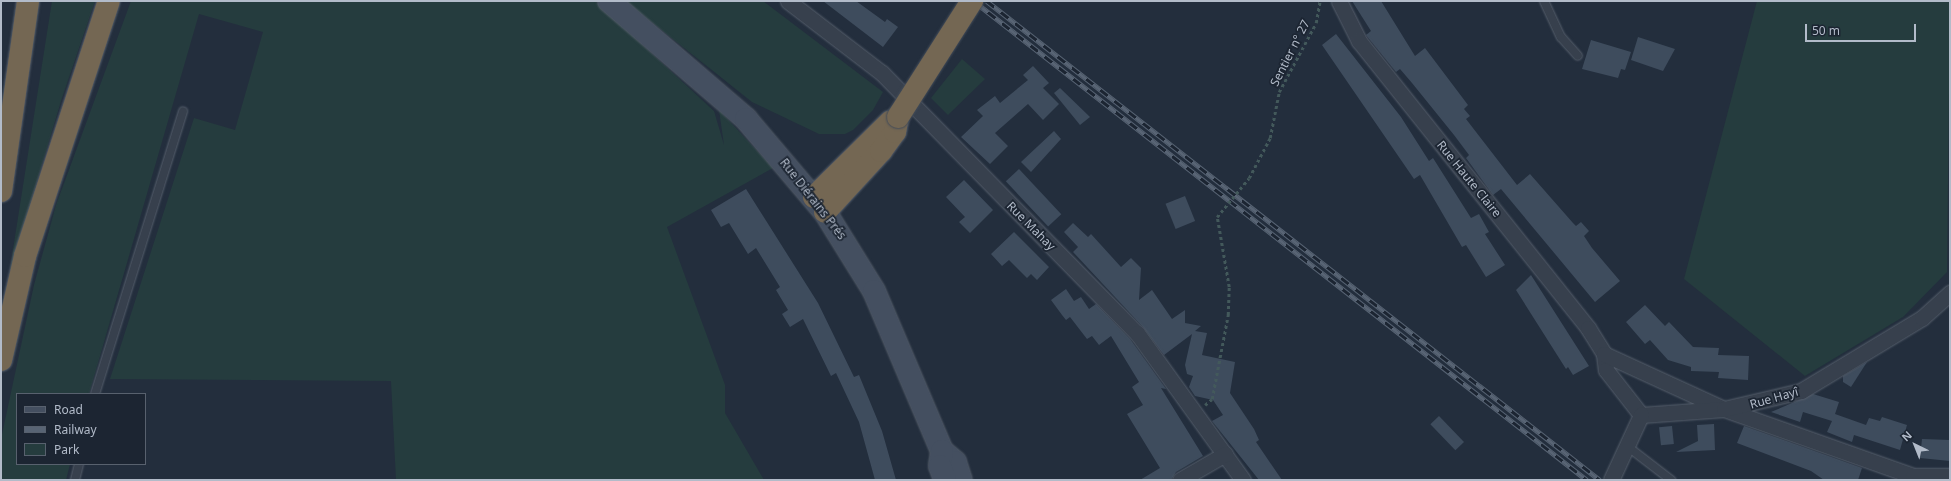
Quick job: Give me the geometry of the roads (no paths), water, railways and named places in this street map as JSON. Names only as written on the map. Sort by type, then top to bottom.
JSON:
[{"type":"highway","points":[[1,191],[28,1]]},
{"type":"highway","points":[[1,360],[25,256],[109,1]]},
{"type":"highway","points":[[819,205],[893,124],[972,1]]},
{"type":"main road","name":"Rue Diérains Prés","points":[[609,1],[718,92],[819,205],[874,291],[942,451],[955,462],[961,480]]},
{"type":"main road","name":"Rue Diérains Prés","points":[[942,451],[940,466],[945,480]]},
{"type":"street","name":"Rue Mahay","points":[[788,1],[882,73],[1137,333],[1197,412],[1243,480]]},
{"type":"street","name":"Rue Haute Claire","points":[[1339,1],[1359,41],[1583,322],[1604,354]]},
{"type":"street","name":"Rue Hayî","points":[[1641,415],[1724,409],[1801,391],[1922,318],[1950,293]]},
{"type":"street","points":[[1604,354],[1724,409],[1913,476],[1950,476]]},
{"type":"street","points":[[1604,354],[1606,370],[1641,415],[1611,480]]},
{"type":"street","points":[[1180,480],[1225,454]]},
{"type":"lane","points":[[1544,1],[1561,37],[1578,56]]},
{"type":"lane","points":[[95,393],[183,111]]},
{"type":"lane","points":[[1627,446],[1671,480]]},
{"type":"lane","points":[[75,480],[79,465]]},
{"type":"railway","points":[[974,1],[1587,480]]},
{"type":"railway","points":[[987,1],[1600,480]]}]
